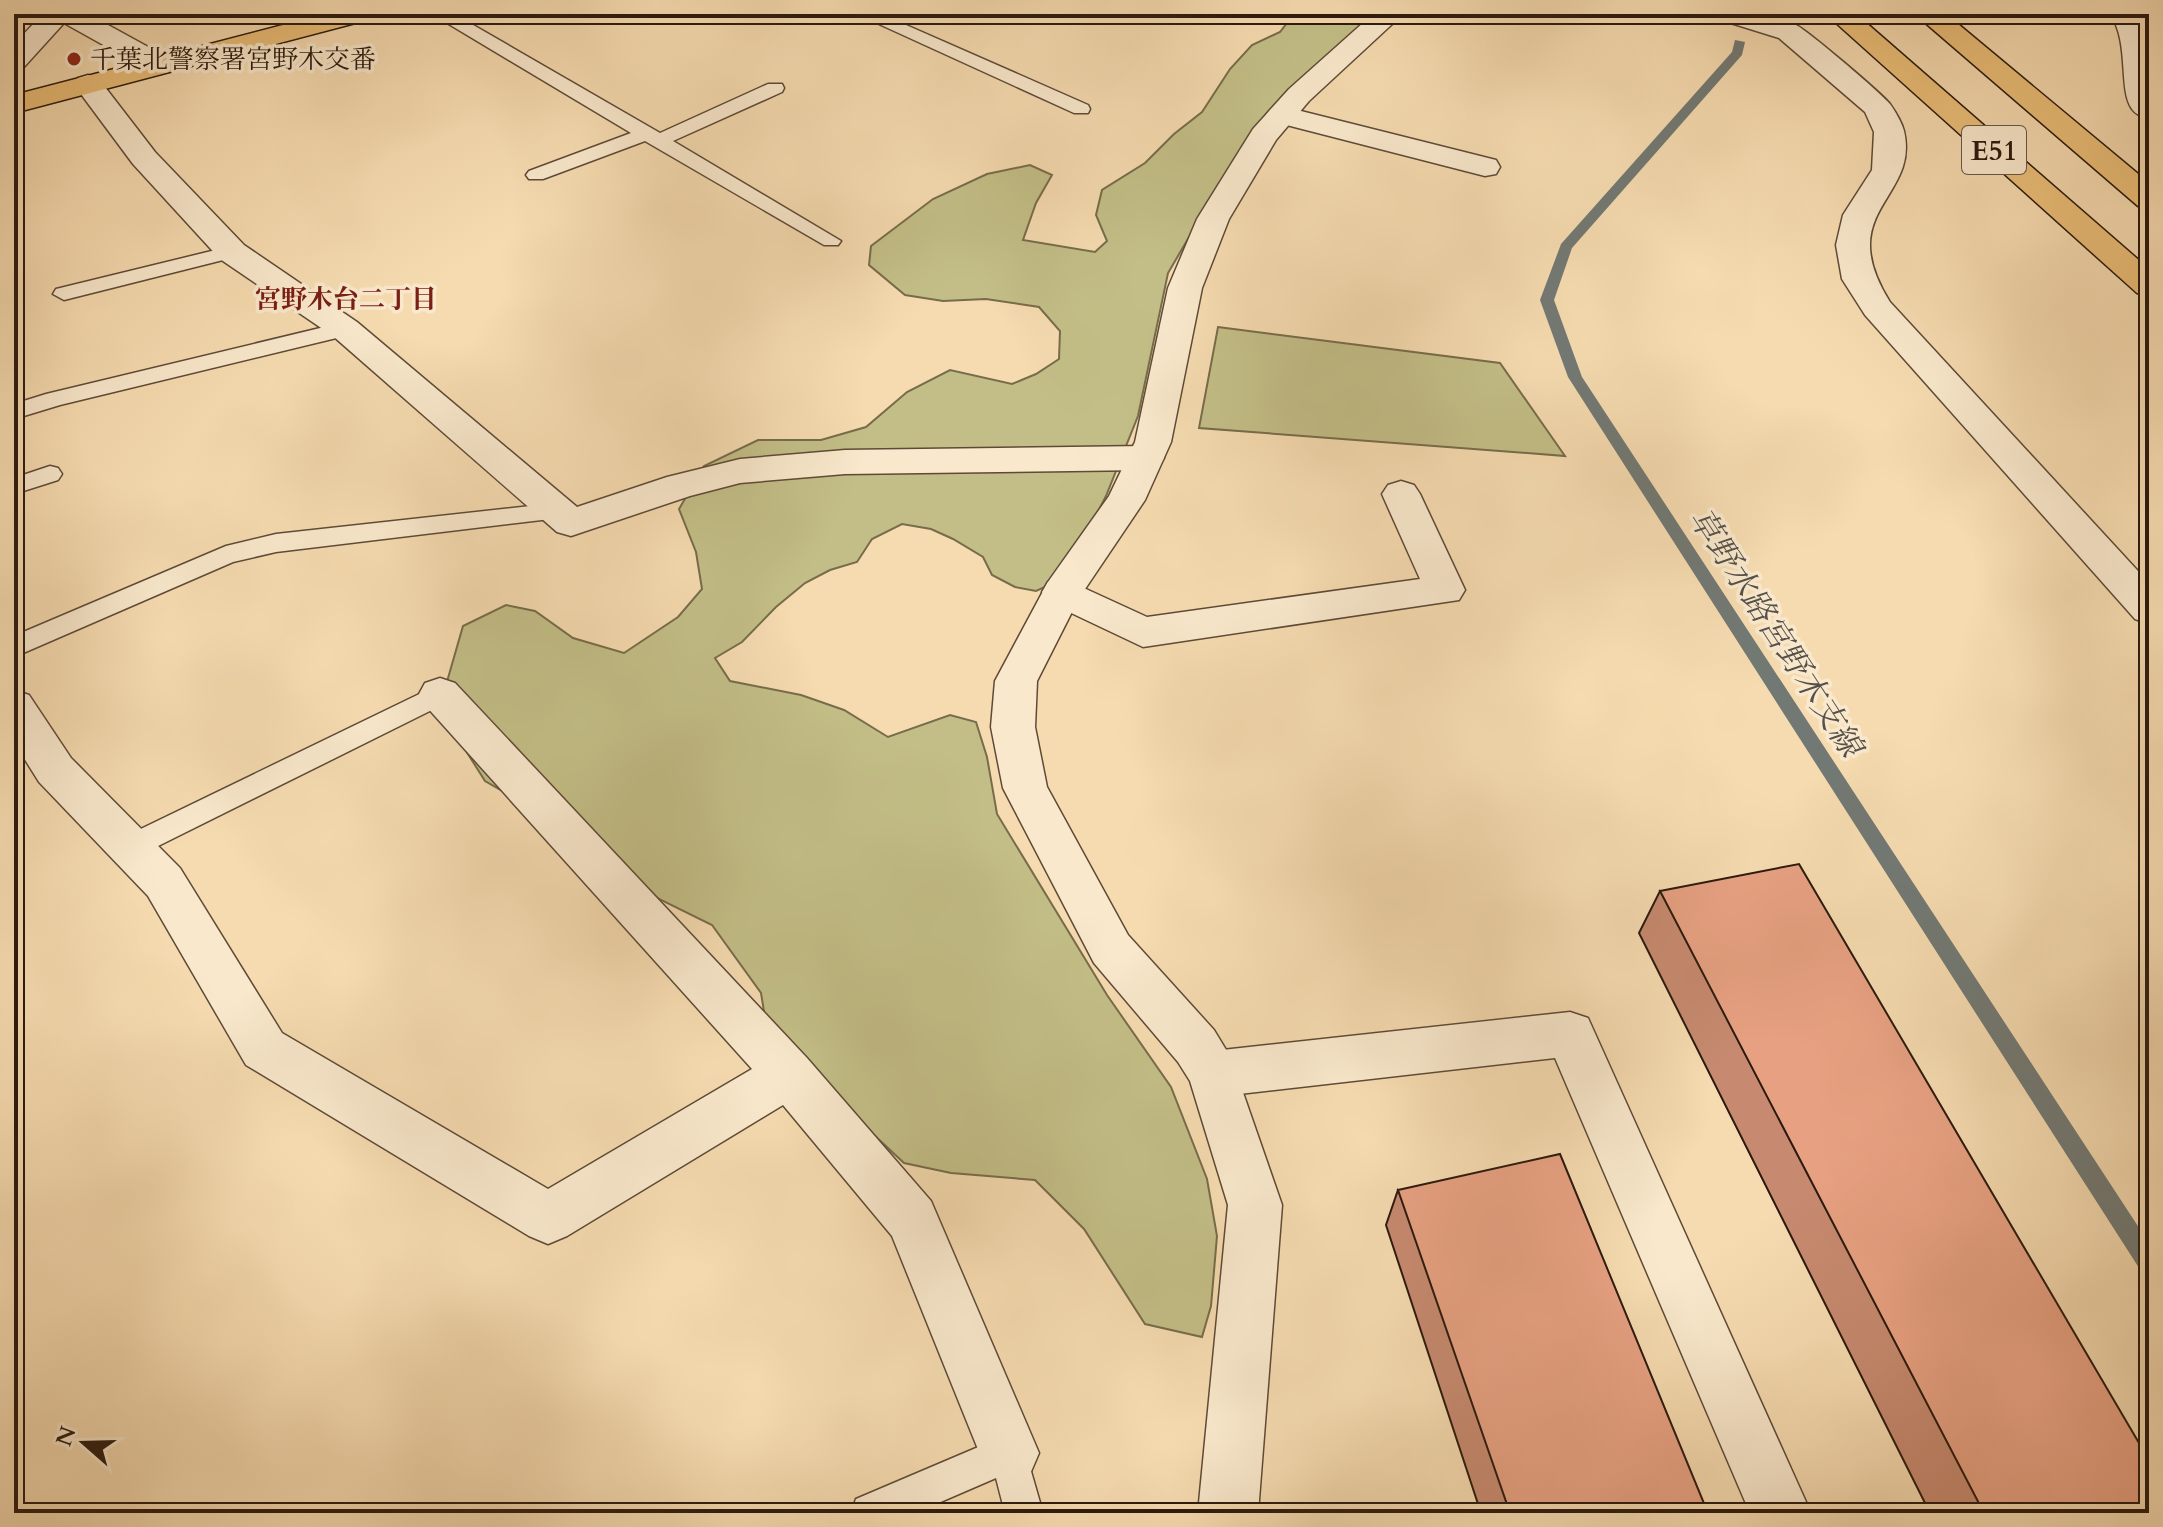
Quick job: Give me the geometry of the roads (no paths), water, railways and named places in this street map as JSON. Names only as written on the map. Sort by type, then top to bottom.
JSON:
[{"type":"main road","points":[[14,104],[357,14]]},
{"type":"main road","name":"E51","points":[[1840,14],[2149,286]]},
{"type":"main road","name":"E51","points":[[1929,14],[2149,199]]},
{"type":"street","points":[[14,61],[58,14]]},
{"type":"street","points":[[68,14],[160,65]]},
{"type":"street","points":[[1228,1513],[1255,1205],[1213,1074],[1196,1046],[1111,949],[1025,788],[1013,727],[1016,681],[1062,592],[1126,500],[1153,442],[1185,288],[1213,219],[1264,135],[1281,115],[1389,14]]},
{"type":"street","points":[[1731,14],[1779,23],[1878,108],[1889,132],[1887,170],[1859,215],[1852,245],[1859,279],[1877,308],[2149,609]]},
{"type":"street","points":[[2124,14],[2133,26],[2144,105],[2149,109]]},
{"type":"street","points":[[88,84],[144,158],[232,252],[345,329],[571,523],[680,486],[740,471],[845,462],[1145,458]]},
{"type":"street","points":[[1281,115],[1485,167]]},
{"type":"street","points":[[1062,592],[1143,632],[1445,590],[1401,494]]},
{"type":"street","points":[[440,694],[789,1074],[912,1219],[1009,1453]]},
{"type":"street","points":[[14,706],[55,770],[164,882],[264,1049],[548,1218],[789,1074]]},
{"type":"street","points":[[1213,1074],[1570,1034],[1781,1513]]},
{"type":"lane","points":[[441,14],[831,241]]},
{"type":"lane","points":[[866,14],[1081,109]]},
{"type":"lane","points":[[536,175],[652,138],[775,88]]},
{"type":"lane","points":[[64,294],[232,252]]},
{"type":"lane","points":[[14,412],[54,399],[345,329]]},
{"type":"lane","points":[[14,486],[50,474]]},
{"type":"lane","points":[[14,647],[226,555],[276,543],[558,511]]},
{"type":"lane","points":[[130,847],[440,694]]},
{"type":"lane","points":[[870,1513],[1009,1453],[1024,1513]]},
{"type":"waterway","name":"草野水路宮野木支線","points":[[1739,42],[1738,53],[1566,247],[1547,300],[1575,377],[2149,1263]]},
{"type":"place","name":"千葉北警察署宮野木交番","points":[[74,59]]},
{"type":"district","name":"宮野木台二丁目","points":[[346,299]]}]
